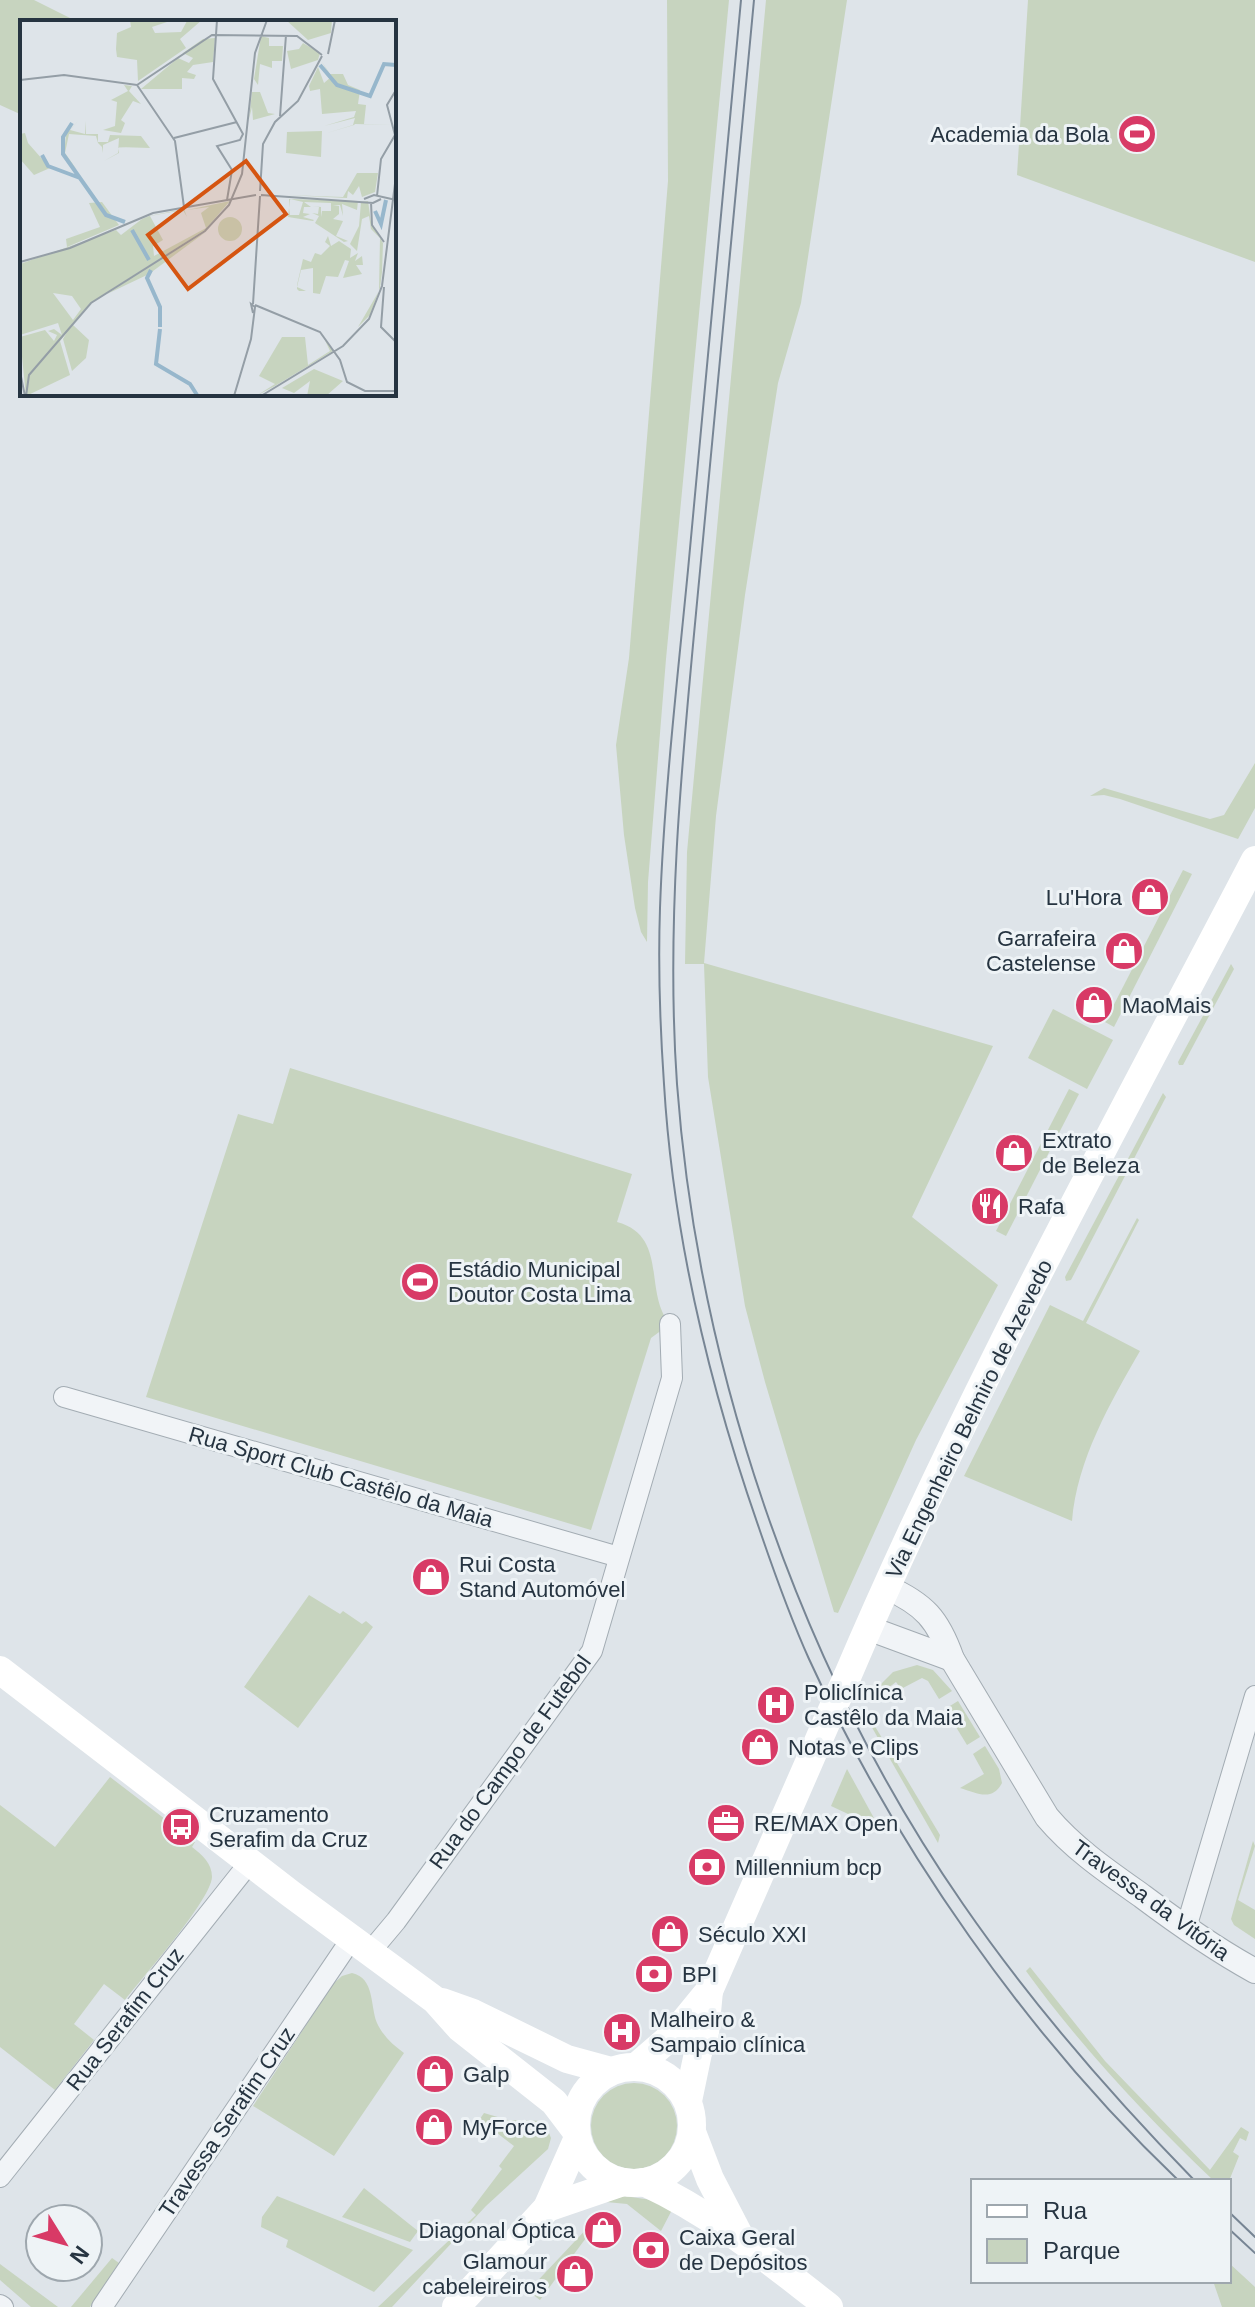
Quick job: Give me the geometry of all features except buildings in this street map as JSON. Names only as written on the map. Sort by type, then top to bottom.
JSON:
[{"type":"main road","name":"Via Engenheiro Belmiro de Azevedo","points":[[624,2068],[673,2035],[709,1991],[886,1587],[974,1402],[1255,862]]},
{"type":"main road","points":[[0,1670],[435,2000],[460,2028],[554,2102],[594,2168],[612,2179],[634,2182],[684,2201],[740,2238],[814,2303]]},
{"type":"main road","name":"Via Engenheiro Belmiro de Azevedo","points":[[688,2101],[705,2033],[709,1991]]},
{"type":"main road","points":[[435,2000],[473,2013],[567,2059],[624,2068],[648,2068],[667,2076],[688,2101],[692,2132],[686,2152],[673,2169],[654,2180],[634,2182],[547,2208]]},
{"type":"main road","points":[[456,2307],[547,2208],[576,2136],[576,2118],[583,2095],[600,2077],[624,2068]]},
{"type":"main road","points":[[692,2132],[710,2179],[740,2238]]},
{"type":"street","name":"Rua do Campo de Futebol","points":[[361,1945],[396,1921],[592,1651],[672,1378],[670,1324]]},
{"type":"street","name":"Rua Sport Club Castêlo da Maia","points":[[64,1397],[619,1557]]},
{"type":"street","name":"Travessa da Vitória","points":[[886,1587],[922,1607],[943,1633],[952,1659],[1047,1817],[1062,1834],[1101,1867],[1186,1928],[1255,1971]]},
{"type":"street","points":[[868,1628],[952,1659]]},
{"type":"street","points":[[1186,1928],[1255,1696]]},
{"type":"street","name":"Rua Serafim Cruz","points":[[0,2177],[250,1862]]},
{"type":"street","name":"Travessa Serafim Cruz","points":[[102,2307],[361,1945]]},
{"type":"green space","points":[[0,0],[34,0],[74,20],[20,20],[20,114],[0,105]]},
{"type":"green space","points":[[667,0],[729,0],[666,659],[648,882],[647,942],[635,908],[624,835],[616,745],[629,658],[668,181]]},
{"type":"green space","points":[[766,0],[847,0],[801,303],[778,383],[745,595],[716,816],[704,963],[993,1046],[912,1217],[998,1285],[916,1440],[838,1613],[834,1612],[745,1306],[708,1077],[704,964],[685,964],[687,852]]},
{"type":"green space","name":"Academia da Bola","points":[[1028,0],[1255,0],[1255,262],[1017,175]]},
{"type":"green space","points":[[1255,763],[1255,808],[1238,839],[1120,799],[1090,796],[1104,788],[1210,819],[1224,815]]},
{"type":"green space","points":[[1183,870],[1192,874],[1114,1027],[1105,1022]]},
{"type":"green space","points":[[1231,964],[1234,969],[1183,1065],[1179,1065],[1178,1062]]},
{"type":"green space","points":[[1053,1009],[1113,1040],[1087,1089],[1028,1058]]},
{"type":"green space","name":"Estádio Municipal Doutor Costa Lima","points":[[290,1068],[632,1174],[617,1222],[633,1229],[650,1252],[658,1297],[670,1324],[651,1338],[591,1530],[146,1397],[238,1114],[273,1124]]},
{"type":"green space","points":[[1069,1089],[1079,1094],[1006,1236],[996,1231]]},
{"type":"green space","points":[[1163,1093],[1166,1097],[1071,1280],[1066,1281],[1065,1277]]},
{"type":"green space","points":[[1137,1218],[1139,1220],[1086,1323],[1140,1351],[1088,1454],[1075,1498],[1072,1521],[964,1476],[1050,1305],[1083,1321]]},
{"type":"green space","points":[[309,1595],[340,1614],[343,1611],[362,1624],[366,1621],[373,1627],[298,1728],[244,1687]]},
{"type":"green space","points":[[917,1665],[933,1670],[952,1691],[939,1699],[928,1681],[922,1678],[901,1689],[896,1682],[884,1691],[880,1685],[893,1672]]},
{"type":"green space","points":[[958,1701],[980,1737],[967,1745],[945,1709]]},
{"type":"green space","points":[[867,1713],[940,1835],[938,1843],[866,1717]]},
{"type":"green space","points":[[985,1746],[999,1769],[1002,1783],[989,1794],[960,1788],[984,1774],[973,1754]]},
{"type":"green space","points":[[847,1769],[880,1829],[831,1806]]},
{"type":"green space","points":[[110,1777],[195,1842],[192,1847],[208,1863],[212,1877],[209,1888],[189,1920],[125,2000],[104,1984],[74,2024],[94,2040],[55,2090],[0,2047],[0,1805],[55,1847]]},
{"type":"green space","points":[[1253,1841],[1255,1846],[1238,1900],[1255,1910],[1255,1939],[1234,1925],[1231,1919]]},
{"type":"green space","points":[[1030,1967],[1105,2061],[1210,2170],[1241,2127],[1249,2132],[1246,2141],[1240,2138],[1233,2152],[1239,2156],[1230,2179],[1212,2179],[1139,2106],[1092,2054],[1026,1971]]},
{"type":"green space","points":[[352,1973],[365,1981],[382,2032],[404,2053],[334,2156],[253,2106],[333,1984],[342,1976]]},
{"type":"green space","points":[[634,2083],[651,2086],[665,2095],[674,2109],[677,2126],[674,2143],[665,2157],[651,2166],[634,2169],[617,2166],[603,2157],[594,2143],[591,2126],[594,2109],[603,2095],[617,2086]]},
{"type":"green space","points":[[484,2113],[508,2120],[544,2121],[551,2138],[548,2149],[486,2206],[392,2307],[378,2307],[476,2215],[471,2210],[502,2169],[499,2166],[514,2146],[484,2123],[481,2126],[477,2123]]},
{"type":"green space","points":[[364,2188],[418,2231],[410,2242],[342,2217]]},
{"type":"green space","points":[[277,2196],[413,2250],[374,2292],[286,2247],[288,2240],[261,2227],[262,2217]]},
{"type":"green space","points":[[624,2196],[674,2206],[661,2231],[627,2204],[606,2202]]},
{"type":"green space","points":[[603,2215],[540,2300],[528,2291],[593,2222]]},
{"type":"green space","points":[[112,2258],[119,2263],[90,2307],[71,2307],[91,2283],[104,2283],[104,2268]]},
{"type":"green space","points":[[0,2264],[58,2307],[31,2307],[0,2280]]},
{"type":"green space","points":[[1231,2265],[1255,2287],[1255,2307],[1222,2307],[1214,2283],[1231,2283]]},
{"type":"tram line","points":[[741,0],[671,739],[660,908],[660,996],[669,1141],[696,1309],[724,1420],[795,1627],[844,1730],[882,1800],[924,1870],[1019,2003],[1123,2125],[1177,2179]]},
{"type":"tram line","points":[[754,0],[688,699],[675,891],[673,956],[677,1084],[689,1191],[708,1299],[734,1407],[767,1513],[806,1616],[852,1717],[905,1813],[989,1941],[1044,2013],[1102,2081],[1193,2179]]},
{"type":"tram line","points":[[1231,2214],[1255,2237]]},
{"type":"tram line","points":[[1231,2231],[1255,2253]]},
{"type":"place","name":"Academia da Bola","points":[[1137,134]]},
{"type":"place","name":"Lu'Hora","points":[[1150,897]]},
{"type":"place","name":"Garrafeira Castelense","points":[[1124,951]]},
{"type":"place","name":"MaoMais","points":[[1094,1005]]},
{"type":"place","name":"Extrato de Beleza","points":[[1014,1153]]},
{"type":"place","name":"Rafa","points":[[990,1206]]},
{"type":"place","name":"Estádio Municipal Doutor Costa Lima","points":[[420,1282]]},
{"type":"place","name":"Rui Costa Stand Automóvel","points":[[431,1577]]},
{"type":"place","name":"Policlínica Castêlo da Maia","points":[[776,1705]]},
{"type":"place","name":"Notas e Clips","points":[[760,1747]]},
{"type":"place","name":"RE/MAX Open","points":[[726,1823]]},
{"type":"place","name":"Cruzamento Serafim da Cruz","points":[[181,1827]]},
{"type":"place","name":"Millennium bcp","points":[[707,1867]]},
{"type":"place","name":"Século XXI","points":[[670,1934]]},
{"type":"place","name":"BPI","points":[[654,1974]]},
{"type":"place","name":"Malheiro & Sampaio clínica","points":[[622,2032]]},
{"type":"place","name":"Galp","points":[[435,2074]]},
{"type":"place","name":"MyForce","points":[[434,2127]]},
{"type":"place","name":"Diagonal Óptica","points":[[603,2230]]},
{"type":"place","name":"Caixa Geral de Depósitos","points":[[651,2250]]},
{"type":"place","name":"Glamour cabeleireiros","points":[[575,2274]]}]
